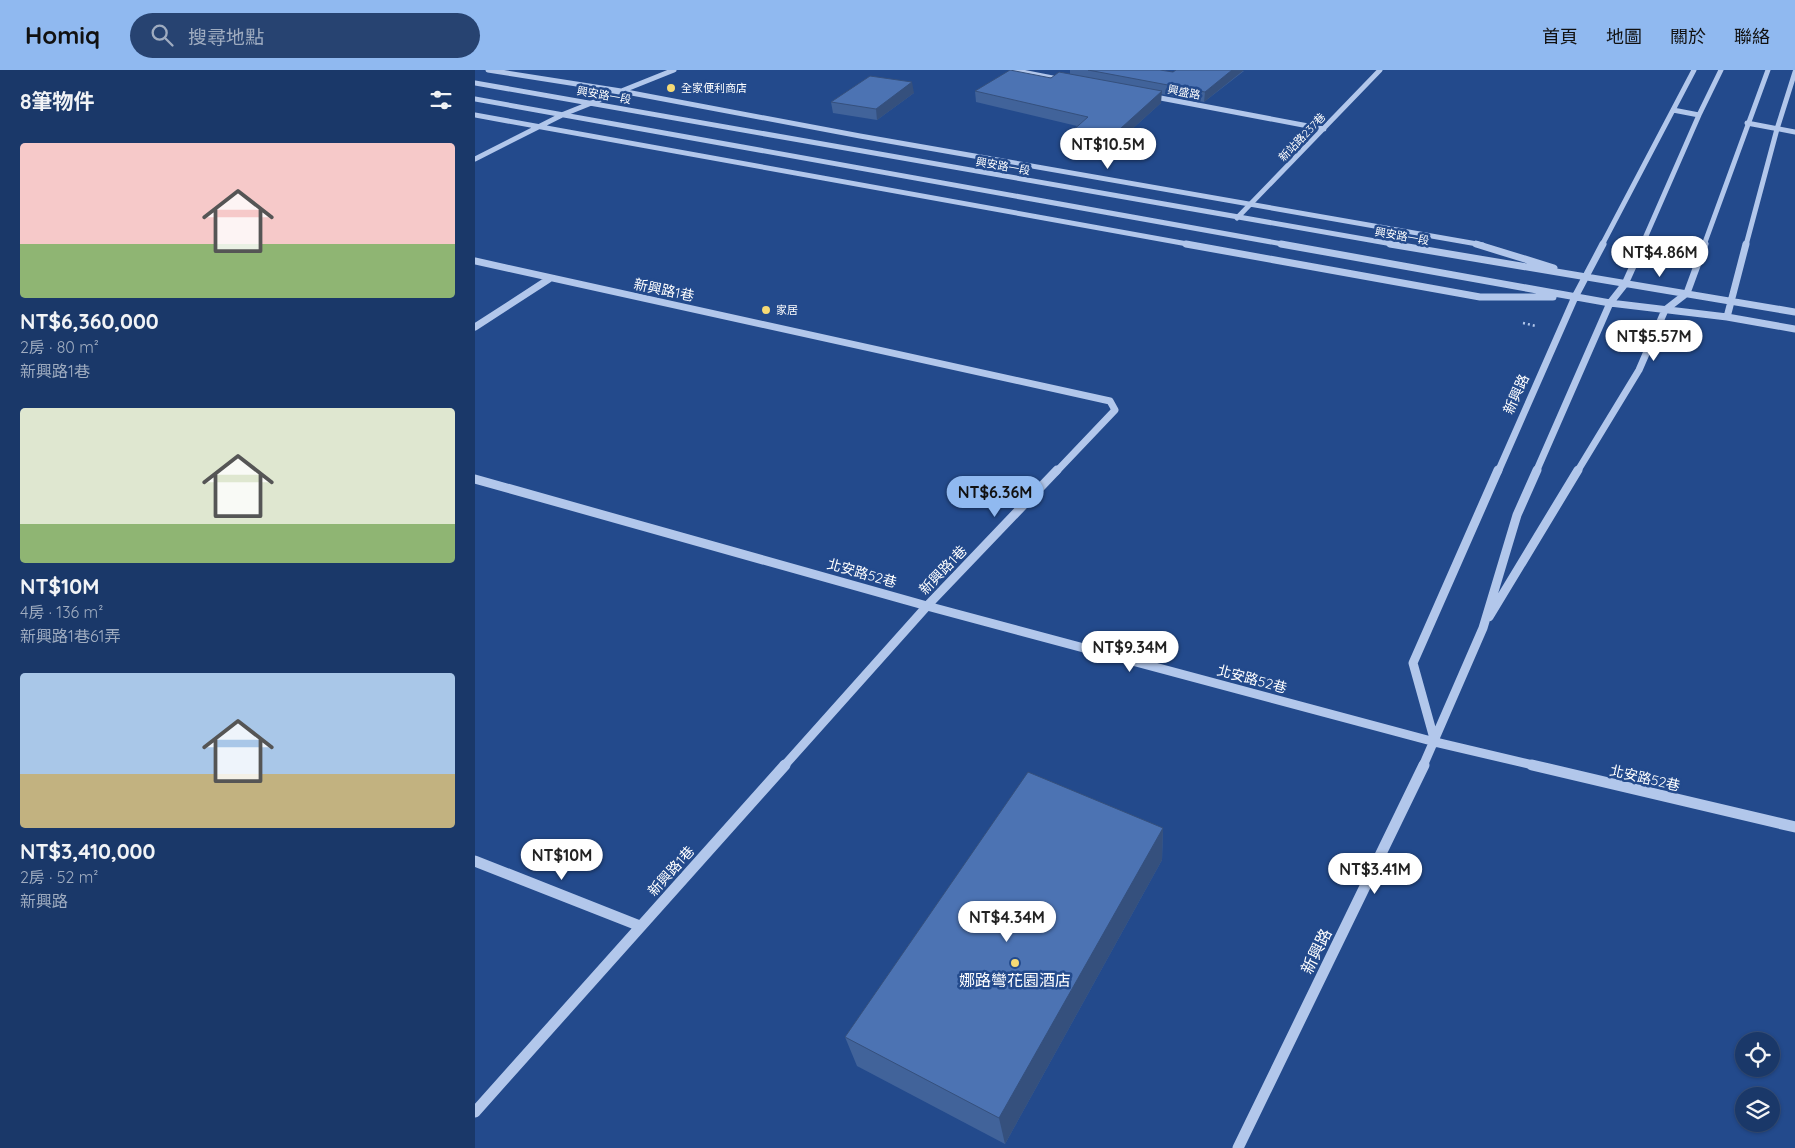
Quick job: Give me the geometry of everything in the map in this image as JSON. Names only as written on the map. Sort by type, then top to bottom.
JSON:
[{"type":"street","name":"興安路一段","points":[[488,70],[1483,245],[1587,278]]},
{"type":"street","points":[[475,159],[564,114],[674,70]]},
{"type":"street","points":[[1012,70],[1070,81]]},
{"type":"street","name":"新站路237巷","points":[[1237,218],[1380,70]]},
{"type":"street","name":"新興路","points":[[1435,742],[1413,663],[1575,297],[1587,278],[1694,70]]},
{"type":"street","name":"新興路","points":[[1238,1148],[1435,742],[1483,628],[1517,515],[1610,303],[1625,284],[1699,114],[1721,70]]},
{"type":"street","points":[[1687,293],[1767,70]]},
{"type":"street","points":[[1727,316],[1777,128],[1795,72]]},
{"type":"street","name":"興安路一段","points":[[475,83],[1237,218],[1795,312]]},
{"type":"street","name":"興盛路","points":[[1148,96],[1324,129]]},
{"type":"street","name":"興安路一段","points":[[475,98],[1575,297],[1665,310],[1727,316],[1795,329]]},
{"type":"street","points":[[1673,110],[1699,114]]},
{"type":"street","name":"興安路一段","points":[[475,115],[1480,297],[1575,297]]},
{"type":"street","points":[[1747,123],[1795,132]]},
{"type":"street","name":"新興路1巷","points":[[475,262],[1110,401],[1115,410],[927,606],[475,1112]]},
{"type":"street","points":[[475,327],[549,279]]},
{"type":"street","name":"新興路","points":[[1483,628],[1639,370],[1665,310],[1687,293]]},
{"type":"street","name":"北安路52巷","points":[[475,479],[927,606],[1435,742],[1795,827]]},
{"type":"street","points":[[475,861],[640,926]]},
{"type":"building","points":[[1010,70],[1051,78],[1059,72],[1162,91],[1100,147],[1062,140],[1088,117],[975,91]]},
{"type":"building","points":[[1088,70],[1160,70],[1173,72],[1176,70],[1232,70],[1205,92]]},
{"type":"building","points":[[870,76],[912,82],[876,109],[831,102]]},
{"type":"building","name":"娜路彎花園酒店","points":[[1028,772],[1163,828],[999,1118],[845,1037]]},
{"type":"place","name":"全家便利商店","points":[[671,88]]},
{"type":"place","name":"家居","points":[[766,310]]},
{"type":"place","name":"娜路彎花園酒店","points":[[1015,963]]}]
